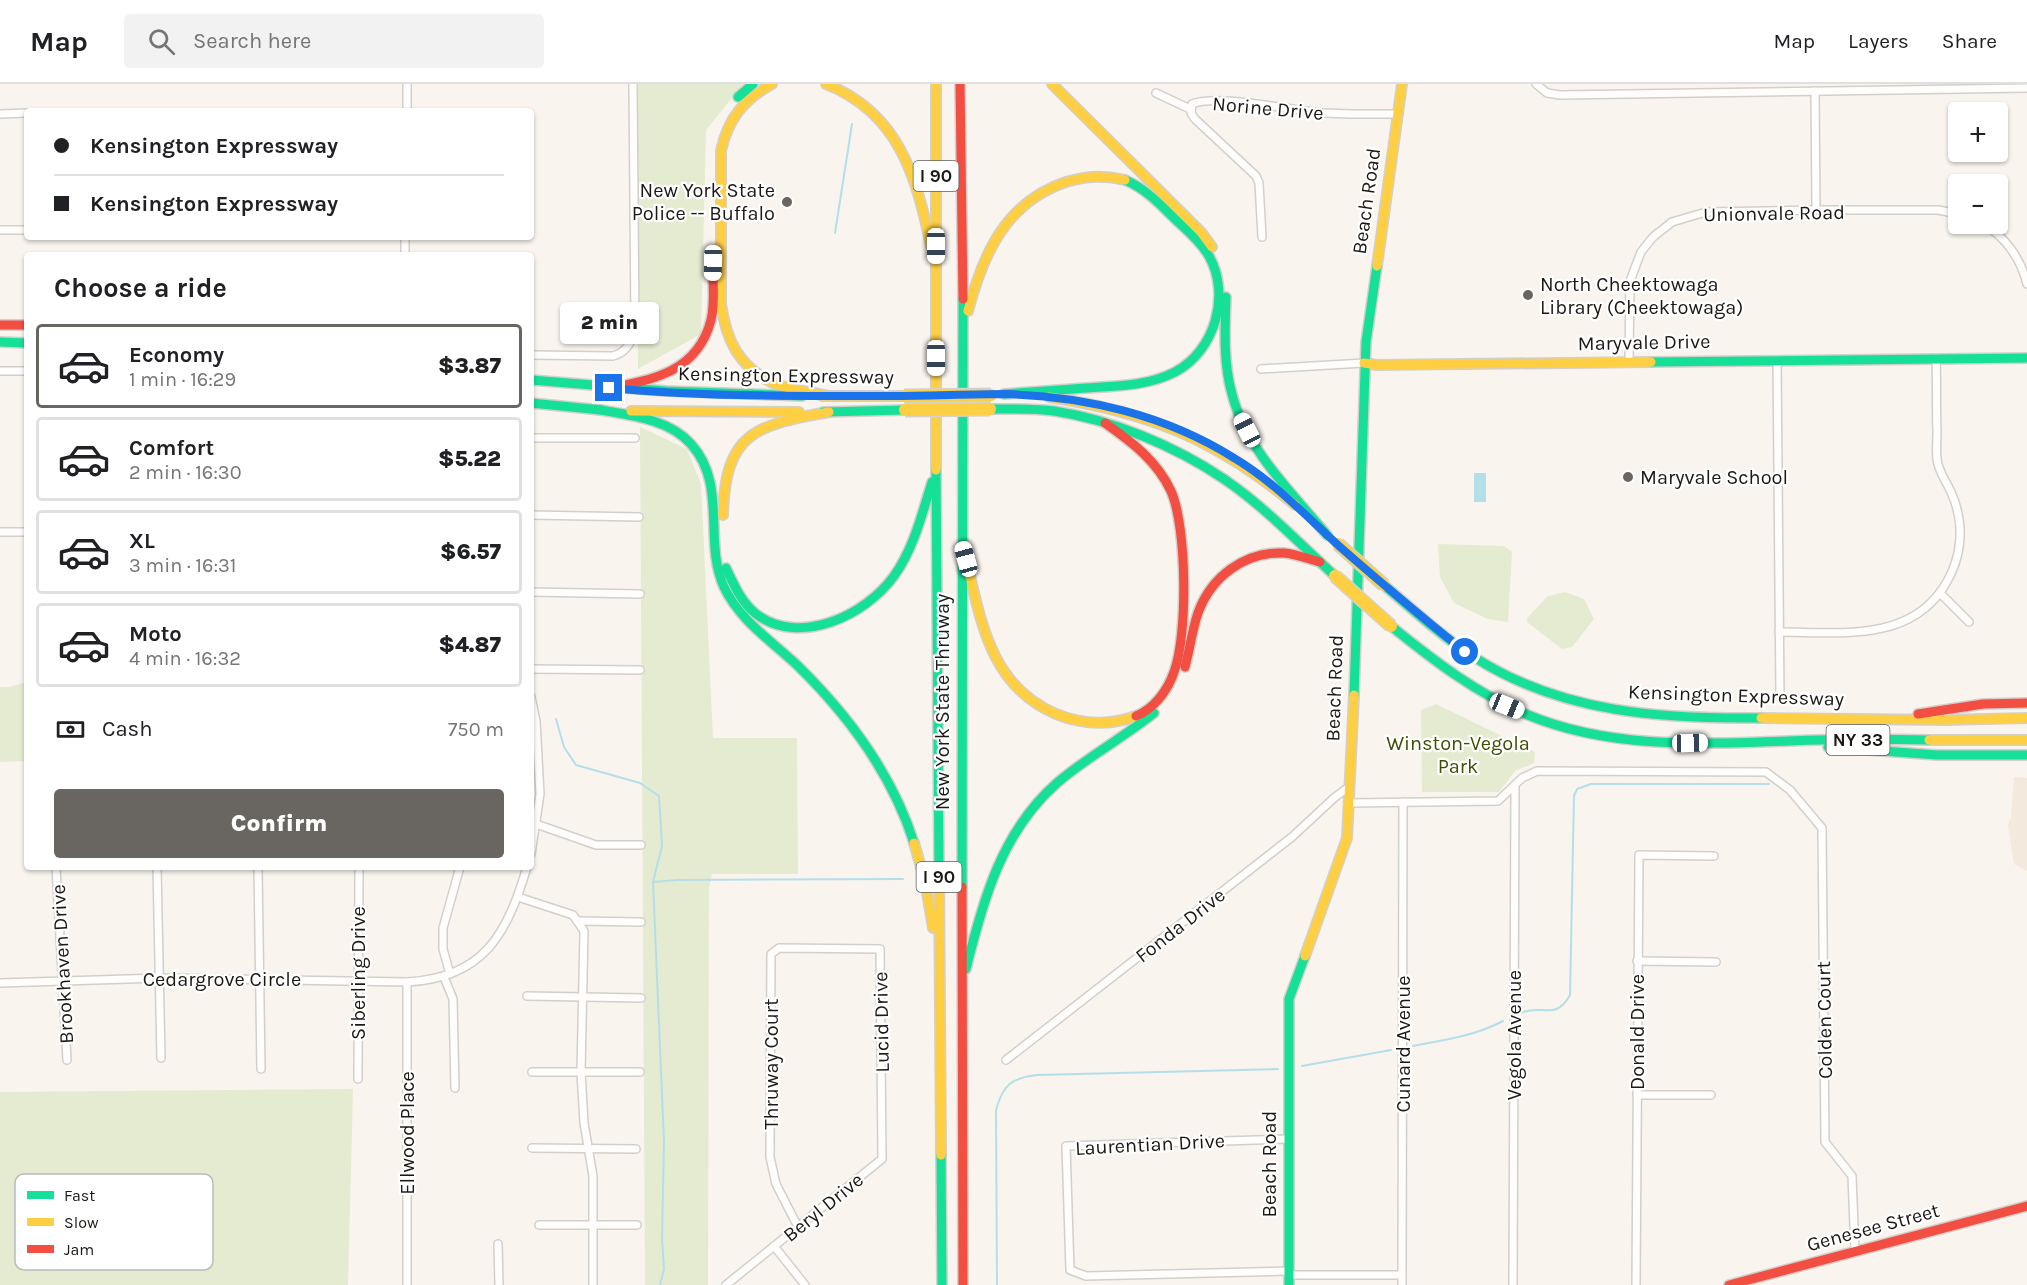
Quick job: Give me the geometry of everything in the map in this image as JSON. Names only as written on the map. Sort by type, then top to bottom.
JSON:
[{"type":"main road","points":[[609,388],[644,383],[670,373],[692,356],[707,334],[713,309],[716,137],[725,113],[753,84]]},
{"type":"main road","points":[[772,84],[748,98],[740,106],[728,124],[724,135],[721,151],[723,319],[733,349],[748,367],[774,383],[829,396]]},
{"type":"main road","points":[[826,84],[856,98],[872,110],[894,139],[919,199],[937,269]]},
{"type":"main road","name":"New York State Thruway","points":[[936,84],[936,469],[942,1285]]},
{"type":"main road","name":"New York State Thruway","points":[[960,84],[963,332],[963,1285]]},
{"type":"main road","points":[[1053,84],[1201,232],[1219,258],[1226,287],[1226,358],[1236,407],[1264,458],[1328,535]]},
{"type":"main road","name":"Beach Road","points":[[1288,1277],[1289,999],[1347,838],[1364,363],[1402,84]]},
{"type":"main road","points":[[963,332],[974,286],[989,248],[1001,229],[1028,199],[1048,187],[1066,181],[1098,177],[1126,181],[1136,185],[1151,194],[1209,256],[1219,287],[1217,311],[1205,343],[1192,360],[1184,366],[1159,379],[1139,384],[998,395]]},
{"type":"main road","points":[[0,325],[24,325]]},
{"type":"main road","points":[[0,342],[24,343]]},
{"type":"main road","name":"Maryvale Drive","points":[[1364,363],[1377,365],[2027,358]]},
{"type":"main road","name":"Kensington Expressway","points":[[534,380],[707,395],[998,395],[1084,401],[1131,412],[1202,440],[1235,458],[1285,496],[1383,585],[1465,652],[1538,689],[1588,705],[1658,716],[1962,721],[2027,718]]},
{"type":"main road","name":"Kensington Expressway","points":[[534,403],[595,409],[678,412],[1025,408],[1063,412],[1105,423],[1194,460],[1224,479],[1248,497],[1392,626],[1461,680],[1507,706],[1549,723],[1599,736],[1669,744],[2027,740]]},
{"type":"main road","points":[[595,409],[654,421],[667,426],[685,438],[700,454],[712,485],[715,501],[715,549],[720,578],[745,616],[836,705],[882,769],[906,819],[921,865],[939,960]]},
{"type":"main road","points":[[829,412],[764,427],[742,445],[727,472],[723,497],[722,551],[724,564],[744,602],[771,623],[801,629],[819,627],[848,616],[877,595],[902,566],[936,469]]},
{"type":"main road","points":[[962,542],[989,644],[1006,676],[1028,698],[1043,709],[1061,717],[1096,724],[1131,718],[1152,706],[1173,677],[1181,648],[1179,512],[1173,494],[1157,466],[1132,441],[1105,423]]},
{"type":"main road","points":[[962,988],[984,900],[998,865],[1019,824],[1054,784],[1151,716],[1165,702],[1181,678],[1198,611],[1214,583],[1223,574],[1247,559],[1267,554],[1285,553],[1320,562]]},
{"type":"main road","points":[[1865,719],[1920,714],[1983,704],[2027,703]]},
{"type":"main road","points":[[1752,742],[1937,755],[2027,755]]},
{"type":"main road","name":"Genesee Street","points":[[1729,1285],[2027,1206]]},
{"type":"street","points":[[407,84],[407,108]]},
{"type":"street","points":[[534,355],[613,356],[622,354],[628,347],[635,326],[633,84]]},
{"type":"street","points":[[1536,84],[1547,93],[1560,95],[1761,88],[1815,91],[1867,87],[2027,88]]},
{"type":"street","points":[[1815,91],[1816,210]]},
{"type":"street","points":[[1156,93],[1190,109]]},
{"type":"street","name":"Norine Drive","points":[[1262,237],[1256,176],[1195,119],[1190,109],[1192,104],[1203,102],[1269,105],[1330,113],[1397,114]]},
{"type":"street","points":[[0,114],[24,114]]},
{"type":"street","name":"Unionvale Road","points":[[1629,361],[1630,281],[1641,252],[1659,231],[1682,218],[1706,212],[1816,210],[1948,212]]},
{"type":"street","points":[[0,230],[24,230]]},
{"type":"street","points":[[1998,234],[2015,254],[2027,284]]},
{"type":"street","points":[[1779,632],[1868,632],[1888,628],[1913,618],[1940,593],[1956,563],[1960,529],[1955,502],[1942,477],[1937,459],[1936,358]]},
{"type":"street","points":[[1777,360],[1779,697]]},
{"type":"street","name":"Maryvale Drive","points":[[1261,369],[1364,363]]},
{"type":"street","points":[[0,370],[24,371]]},
{"type":"street","points":[[534,438],[635,438]]},
{"type":"street","points":[[534,515],[639,517]]},
{"type":"street","points":[[0,532],[24,532]]},
{"type":"street","points":[[534,591],[640,594]]},
{"type":"street","points":[[1940,593],[1969,622]]},
{"type":"street","points":[[534,669],[640,670]]},
{"type":"street","points":[[534,712],[540,794],[534,836]]},
{"type":"street","name":"Colden Court","points":[[1350,803],[1498,801],[1522,778],[1537,771],[1766,772],[1790,790],[1822,828],[1825,1142],[1852,1176],[1855,1252]]},
{"type":"street","name":"Fonda Drive","points":[[1006,1059],[1292,837],[1350,786]]},
{"type":"street","name":"Vegola Avenue","points":[[1513,1285],[1515,786]]},
{"type":"street","points":[[534,792],[540,794]]},
{"type":"street","name":"Cunard Avenue","points":[[1402,802],[1402,1285]]},
{"type":"street","points":[[536,824],[596,845],[641,845]]},
{"type":"street","name":"Donald Drive","points":[[1636,1285],[1639,855],[1714,856]]},
{"type":"street","name":"Brookhaven Drive","points":[[56,870],[68,1060]]},
{"type":"street","points":[[157,870],[162,1058]]},
{"type":"street","points":[[258,870],[261,1069]]},
{"type":"street","name":"Siberling Drive","points":[[358,1079],[359,870]]},
{"type":"street","points":[[455,1088],[453,999],[443,949],[443,928],[459,870]]},
{"type":"street","name":"Cedargrove Circle","points":[[0,983],[160,978],[407,982],[447,976],[474,962],[494,942],[504,928],[518,897],[526,870]]},
{"type":"street","points":[[518,897],[573,915],[584,931],[581,1072],[584,1123],[593,1176],[593,1285]]},
{"type":"street","points":[[577,921],[641,922]]},
{"type":"street","name":"Thruway Court","points":[[798,1227],[776,1184],[770,1157],[771,954],[779,948],[827,949]]},
{"type":"street","name":"Lucid Drive","points":[[827,949],[880,950],[882,1111]]},
{"type":"street","points":[[1637,961],[1716,962]]},
{"type":"street","name":"Ellwood Place","points":[[407,982],[407,1285]]},
{"type":"street","points":[[527,996],[641,998]]},
{"type":"street","points":[[532,1072],[640,1072]]},
{"type":"street","points":[[1637,1095],[1711,1095]]},
{"type":"street","name":"Beryl Drive","points":[[726,1285],[882,1159],[882,1111]]},
{"type":"street","name":"Laurentian Drive","points":[[1288,1277],[1086,1276],[1070,1270],[1066,1146],[1289,1139]]},
{"type":"street","points":[[532,1148],[636,1149]]},
{"type":"street","points":[[539,1225],[637,1225]]},
{"type":"street","points":[[498,1244],[499,1285]]},
{"type":"street","points":[[774,1246],[805,1285]]},
{"type":"street","points":[[1288,1277],[1402,1275]]},
{"type":"shaded area","points":[[2014,777],[2027,778],[2027,871],[2014,864],[2008,825],[2011,817]]},
{"type":"green space","points":[[637,84],[743,84],[706,130],[701,334],[638,369]]},
{"type":"green space","points":[[640,427],[687,449],[701,484],[713,738],[797,738],[798,874],[712,874],[709,888],[708,1285],[645,1285]]},
{"type":"green space","points":[[1438,544],[1504,546],[1512,552],[1508,622],[1488,619],[1454,603],[1440,577]]},
{"type":"green space","points":[[1565,592],[1584,599],[1594,619],[1572,647],[1562,649],[1527,622],[1528,617],[1548,596]]},
{"type":"green space","points":[[24,683],[24,761],[0,762],[0,687]]},
{"type":"green space","name":"Winston-Vegola Park","points":[[1436,704],[1535,752],[1534,763],[1515,771],[1499,792],[1422,792],[1421,710]]},
{"type":"green space","points":[[353,1089],[348,1285],[0,1285],[0,1092]]},
{"type":"water","points":[[1474,473],[1486,473],[1486,502],[1474,502]]},
{"type":"waterway","points":[[835,233],[852,124]]},
{"type":"waterway","points":[[556,719],[564,747],[576,765],[640,783],[659,796],[662,846],[653,882],[664,1142],[662,1238],[664,1269],[660,1285]]},
{"type":"waterway","points":[[1521,1013],[1529,1010],[1559,1008],[1570,995],[1574,796],[1577,789],[1591,784],[1769,784]]},
{"type":"waterway","points":[[653,882],[903,879]]},
{"type":"waterway","points":[[1413,1046],[1470,1034],[1503,1021]]},
{"type":"waterway","points":[[1302,1066],[1391,1050]]},
{"type":"waterway","points":[[997,1285],[996,1110],[1009,1084],[1021,1078],[1037,1075],[1278,1069]]},
{"type":"traffic: fast","points":[[738,97],[753,84]]},
{"type":"traffic: fast","points":[[1004,394],[1121,386],[1165,377],[1189,363],[1209,336],[1215,321],[1219,288],[1209,256],[1197,240],[1156,201],[1125,180]]},
{"type":"traffic: fast","points":[[1354,695],[1366,342],[1377,266]]},
{"type":"traffic: fast","points":[[1226,297],[1227,370],[1239,414],[1259,452],[1327,535]]},
{"type":"traffic: fast","points":[[962,887],[963,299]]},
{"type":"traffic: fast","points":[[0,342],[24,343]]},
{"type":"traffic: fast","points":[[1651,362],[2027,358]]},
{"type":"traffic: fast","points":[[534,380],[666,391],[802,396]]},
{"type":"traffic: fast","points":[[534,403],[601,410]]},
{"type":"traffic: fast","points":[[595,409],[659,423],[682,435],[691,444],[702,460],[709,477],[715,551],[724,587],[748,621],[798,666],[851,726],[881,770],[894,794],[914,843]]},
{"type":"traffic: fast","points":[[990,409],[1038,409],[1076,415],[1121,428],[1164,445],[1205,467],[1239,490],[1268,513],[1335,576]]},
{"type":"traffic: fast","points":[[823,412],[905,410]]},
{"type":"traffic: fast","points":[[936,470],[939,869]]},
{"type":"traffic: fast","points":[[726,568],[746,604],[756,614],[773,623],[792,627],[812,627],[831,622],[867,603],[894,576],[912,542],[932,482]]},
{"type":"traffic: fast","points":[[1384,585],[1441,633],[1477,659],[1510,677],[1544,691],[1579,702],[1650,714],[1761,718]]},
{"type":"traffic: fast","points":[[1391,626],[1439,664],[1473,687],[1509,707],[1559,726],[1591,734],[1623,739],[1689,743],[1929,740]]},
{"type":"traffic: fast","points":[[966,969],[997,868],[1022,823],[1057,783],[1154,713]]},
{"type":"traffic: fast","points":[[1828,747],[1937,755],[2027,755]]},
{"type":"traffic: fast","points":[[1289,1285],[1289,999],[1305,956]]},
{"type":"traffic: fast","points":[[941,1155],[942,1285]]},
{"type":"traffic: slow","points":[[772,84],[753,97],[738,112],[728,129],[721,151],[721,304],[723,317],[736,351],[751,369],[773,383],[829,396]]},
{"type":"traffic: slow","points":[[826,84],[851,96],[871,112],[900,150],[919,195],[931,246]]},
{"type":"traffic: slow","points":[[936,84],[936,470]]},
{"type":"traffic: slow","points":[[1052,84],[1201,232],[1212,247]]},
{"type":"traffic: slow","points":[[1377,266],[1402,84]]},
{"type":"traffic: slow","points":[[968,311],[990,250],[1000,233],[1027,203],[1045,191],[1073,180],[1088,177],[1125,180]]},
{"type":"traffic: slow","points":[[1364,363],[1377,365],[1651,362]]},
{"type":"traffic: slow","points":[[904,396],[991,395]]},
{"type":"traffic: slow","points":[[822,396],[904,396]]},
{"type":"traffic: slow","points":[[1049,397],[1119,411],[1180,432],[1238,463],[1295,505]]},
{"type":"traffic: slow","points":[[905,410],[990,409]]},
{"type":"traffic: slow","points":[[631,411],[799,412]]},
{"type":"traffic: slow","points":[[723,515],[725,487],[730,466],[738,449],[749,437],[764,428],[782,422],[829,412]]},
{"type":"traffic: slow","points":[[1338,544],[1384,585]]},
{"type":"traffic: slow","points":[[966,559],[977,605],[992,649],[1002,669],[1016,687],[1034,702],[1056,714],[1076,720],[1106,723],[1136,716]]},
{"type":"traffic: slow","points":[[1335,576],[1391,626]]},
{"type":"traffic: slow","points":[[1305,956],[1347,838],[1354,695]]},
{"type":"traffic: slow","points":[[1761,718],[1945,720],[2027,718]]},
{"type":"traffic: slow","points":[[1929,740],[2027,740]]},
{"type":"traffic: slow","points":[[914,843],[925,881],[933,928]]},
{"type":"traffic: slow","points":[[939,869],[941,1155]]},
{"type":"traffic: jam","points":[[960,84],[963,299]]},
{"type":"traffic: jam","points":[[609,388],[658,376],[685,362],[696,351],[705,337],[711,320],[713,273]]},
{"type":"traffic: jam","points":[[0,325],[24,325]]},
{"type":"traffic: jam","points":[[1105,423],[1151,461],[1165,480],[1176,508],[1183,554],[1183,608],[1179,655],[1164,692],[1149,709],[1136,716]]},
{"type":"traffic: jam","points":[[1185,667],[1196,619],[1204,600],[1211,588],[1231,569],[1256,556],[1270,554],[1298,555],[1320,562]]},
{"type":"traffic: jam","points":[[1918,714],[1983,704],[2027,703]]},
{"type":"traffic: jam","points":[[962,887],[963,1285]]},
{"type":"traffic: jam","points":[[1729,1285],[2027,1206]]},
{"type":"place","name":"New York State Police -- Buffalo","points":[[787,202]]},
{"type":"place","name":"North Cheektowaga Library (Cheektowaga)","points":[[1528,295]]},
{"type":"place","name":"Maryvale School","points":[[1628,477]]},
{"type":"route","points":[[609,388],[707,395],[1004,394],[1084,401],[1131,412],[1202,440],[1235,458],[1285,496],[1383,585],[1465,652]]}]
